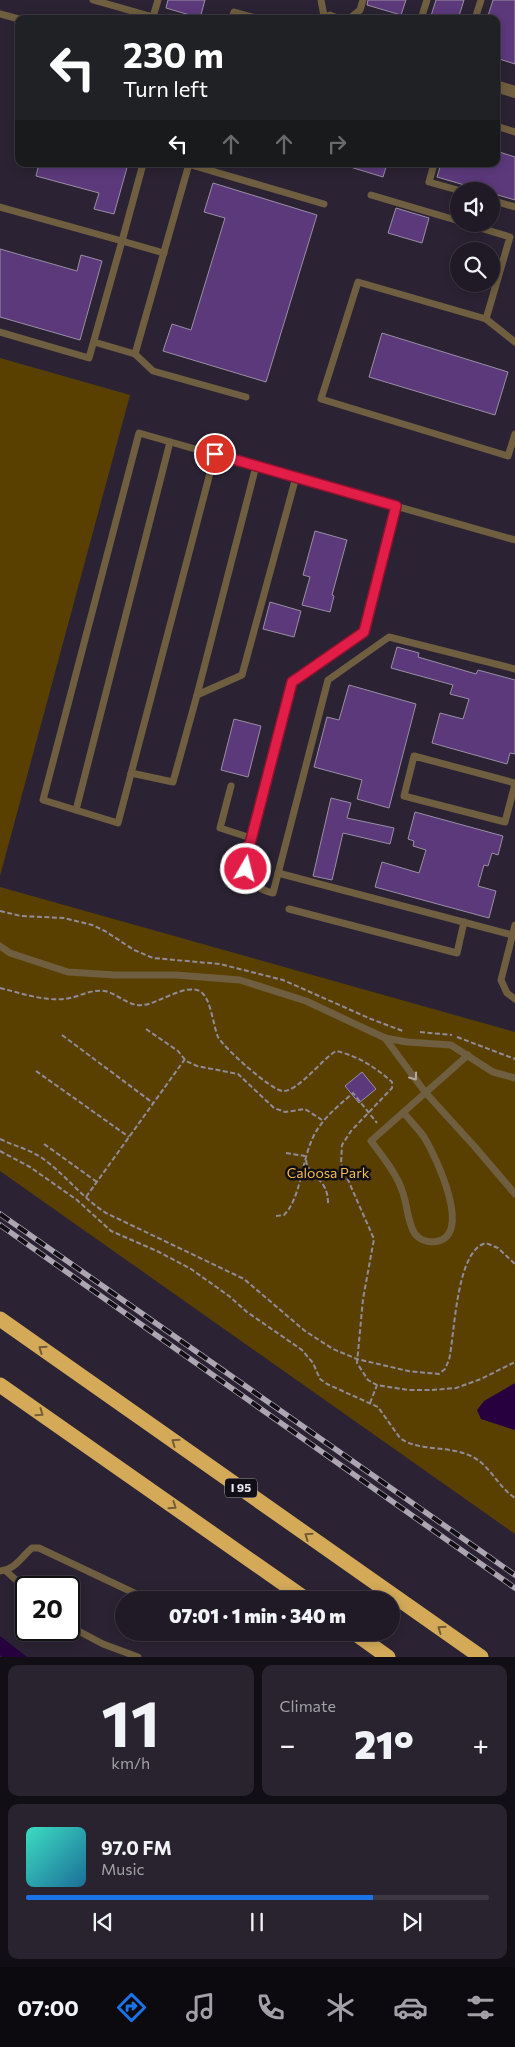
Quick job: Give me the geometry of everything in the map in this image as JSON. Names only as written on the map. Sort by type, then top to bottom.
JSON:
[{"type":"highway","name":"I 95","points":[[0,1319],[481,1657]]},
{"type":"highway","points":[[0,1384],[294,1591]]},
{"type":"highway","points":[[366,1641],[388,1657]]},
{"type":"street","points":[[500,87],[515,92]]},
{"type":"lane","points":[[93,0],[106,2],[147,15]]},
{"type":"lane","points":[[156,15],[158,0]]},
{"type":"lane","points":[[321,0],[321,15]]},
{"type":"lane","points":[[354,15],[360,10],[363,0]]},
{"type":"lane","points":[[422,15],[427,0]]},
{"type":"lane","points":[[477,15],[481,0]]},
{"type":"lane","points":[[233,15],[234,12],[245,15]]},
{"type":"lane","points":[[0,14],[15,18]]},
{"type":"lane","points":[[500,127],[515,132]]},
{"type":"lane","points":[[0,332],[89,358],[142,167]]},
{"type":"lane","points":[[135,354],[188,167]]},
{"type":"lane","points":[[199,167],[324,204]]},
{"type":"lane","points":[[433,167],[429,182],[450,188]]},
{"type":"lane","points":[[372,195],[450,218]]},
{"type":"lane","points":[[500,203],[515,208]]},
{"type":"lane","points":[[0,207],[164,253]]},
{"type":"lane","points":[[486,319],[510,237],[493,232]]},
{"type":"lane","points":[[515,342],[486,319],[358,282],[321,400],[508,456],[515,434]]},
{"type":"lane","points":[[94,342],[135,354],[153,371],[246,397]]},
{"type":"lane","points":[[215,454],[118,823],[44,800],[139,433],[170,442],[215,454],[296,477],[515,540]]},
{"type":"lane","points":[[76,810],[170,442]]},
{"type":"lane","points":[[131,773],[173,782],[256,466]]},
{"type":"lane","points":[[197,695],[242,675],[296,477]]},
{"type":"lane","points":[[396,506],[364,632],[292,682],[246,859],[246,869],[250,878],[264,891],[274,893],[328,680],[389,637],[515,669]]},
{"type":"lane","points":[[414,756],[515,784],[505,822],[404,796],[414,756]]},
{"type":"lane","points":[[231,786],[220,828],[251,838]]},
{"type":"lane","points":[[278,873],[512,935]]},
{"type":"lane","points":[[289,909],[457,953],[464,922]]},
{"type":"lane","points":[[515,925],[501,980],[507,992],[515,1000]]},
{"type":"lane","points":[[0,946],[10,953],[68,972],[115,975],[176,975],[240,980],[306,1001],[385,1038],[406,1042],[451,1044],[493,1072],[515,1078]]},
{"type":"lane","points":[[385,1038],[425,1092],[475,1146],[515,1194]]},
{"type":"lane","points":[[404,1113],[424,1137],[444,1180],[454,1218],[450,1232],[440,1240],[426,1241],[414,1233],[403,1191],[388,1163],[371,1141],[468,1055]]},
{"type":"lane","points":[[15,1580],[3,1571],[17,1564],[32,1548],[39,1548],[130,1591]]},
{"type":"lane","points":[[80,1632],[104,1644],[138,1657]]},
{"type":"path","points":[[0,988],[55,1000],[66,999],[97,990],[143,1006],[189,989],[200,990],[206,997],[219,1038],[227,1050],[272,1086],[283,1091],[292,1089],[306,1078],[328,1055],[336,1051],[354,1056],[380,1072],[392,1082],[392,1088],[351,1131],[342,1145],[341,1164],[374,1239],[363,1299],[357,1360],[361,1372],[368,1380],[377,1385],[408,1390],[432,1390],[456,1388],[481,1379],[515,1362]]},
{"type":"path","points":[[146,1029],[178,1051],[184,1059],[197,1066],[238,1074],[270,1106],[289,1112],[305,1109],[322,1120]]},
{"type":"path","points":[[62,1036],[154,1103]]},
{"type":"path","points":[[86,1197],[184,1059]]},
{"type":"path","points":[[36,1071],[129,1137]]},
{"type":"path","points":[[276,1216],[284,1215],[288,1211],[311,1141],[322,1120],[353,1093],[383,1131]]},
{"type":"path","points":[[0,1139],[30,1151],[43,1159],[106,1213],[244,1280],[318,1341],[357,1360],[408,1371],[435,1374],[442,1372],[449,1360],[460,1286],[471,1253],[480,1245],[486,1243],[498,1248],[515,1264]]},
{"type":"path","points":[[44,1144],[97,1182]]},
{"type":"path","points":[[0,1151],[30,1167],[77,1200],[110,1231],[157,1251],[191,1270],[229,1296],[247,1312],[302,1350],[313,1363],[320,1379],[378,1407],[400,1438],[405,1442],[456,1450],[476,1458],[515,1498]]},
{"type":"path","points":[[286,1153],[306,1156]]},
{"type":"path","points":[[306,1156],[308,1168],[326,1189],[328,1205]]},
{"type":"path","points":[[370,1403],[377,1385]]},
{"type":"green space","points":[[0,358],[130,395],[0,876]]},
{"type":"green space","name":"Caloosa Park","points":[[0,887],[515,1032],[515,1534],[0,1171]]},
{"type":"shaded area","points":[[515,1383],[515,1430],[481,1419],[477,1410],[484,1401]]},
{"type":"shaded area","points":[[0,1636],[27,1657],[2,1657],[0,1655]]},
{"type":"building","points":[[168,0],[205,0],[201,15],[190,15],[166,8]]},
{"type":"building","points":[[368,0],[406,0],[401,15],[367,5]]},
{"type":"building","points":[[436,0],[464,0],[459,15],[431,15]]},
{"type":"building","points":[[493,0],[515,0],[515,64],[500,59],[500,15],[488,15]]},
{"type":"building","points":[[500,152],[515,157],[515,200],[500,196],[500,182],[454,182],[437,177],[440,167],[500,167]]},
{"type":"building","points":[[38,167],[127,167],[114,214],[94,209],[99,193],[36,176]]},
{"type":"building","points":[[350,167],[386,167],[383,177]]},
{"type":"building","points":[[213,183],[317,215],[266,382],[163,351],[172,324],[191,330],[225,218],[204,212]]},
{"type":"building","points":[[396,208],[429,218],[422,243],[388,233]]},
{"type":"building","points":[[0,249],[77,271],[81,255],[102,261],[80,340],[0,317]]},
{"type":"building","points":[[382,333],[508,372],[495,415],[369,377]]},
{"type":"building","points":[[315,531],[347,540],[332,595],[334,596],[330,612],[302,605],[310,577],[303,575]]},
{"type":"building","points":[[270,602],[301,611],[294,637],[263,629]]},
{"type":"building","points":[[397,647],[419,653],[418,657],[476,674],[478,670],[515,680],[515,754],[510,753],[507,764],[432,743],[440,713],[463,719],[469,699],[450,694],[453,685],[391,668]]},
{"type":"building","points":[[349,685],[416,704],[389,808],[357,799],[362,780],[314,767],[327,717],[339,720]]},
{"type":"building","points":[[234,719],[261,726],[248,777],[221,770]]},
{"type":"building","points":[[331,798],[351,803],[347,818],[394,828],[390,844],[343,833],[332,880],[313,876]]},
{"type":"building","points":[[415,812],[503,836],[498,855],[492,853],[488,866],[484,865],[478,886],[496,891],[489,918],[375,887],[382,862],[419,873],[426,850],[413,846],[414,841],[408,839]]},
{"type":"building","points":[[362,1072],[376,1089],[359,1103],[345,1086]]},
{"type":"railway","points":[[0,1214],[515,1575]]},
{"type":"railway","points":[[0,1225],[515,1588]]},
{"type":"route","points":[[215,454],[396,506],[364,632],[292,682],[246,859],[246,869]]}]
